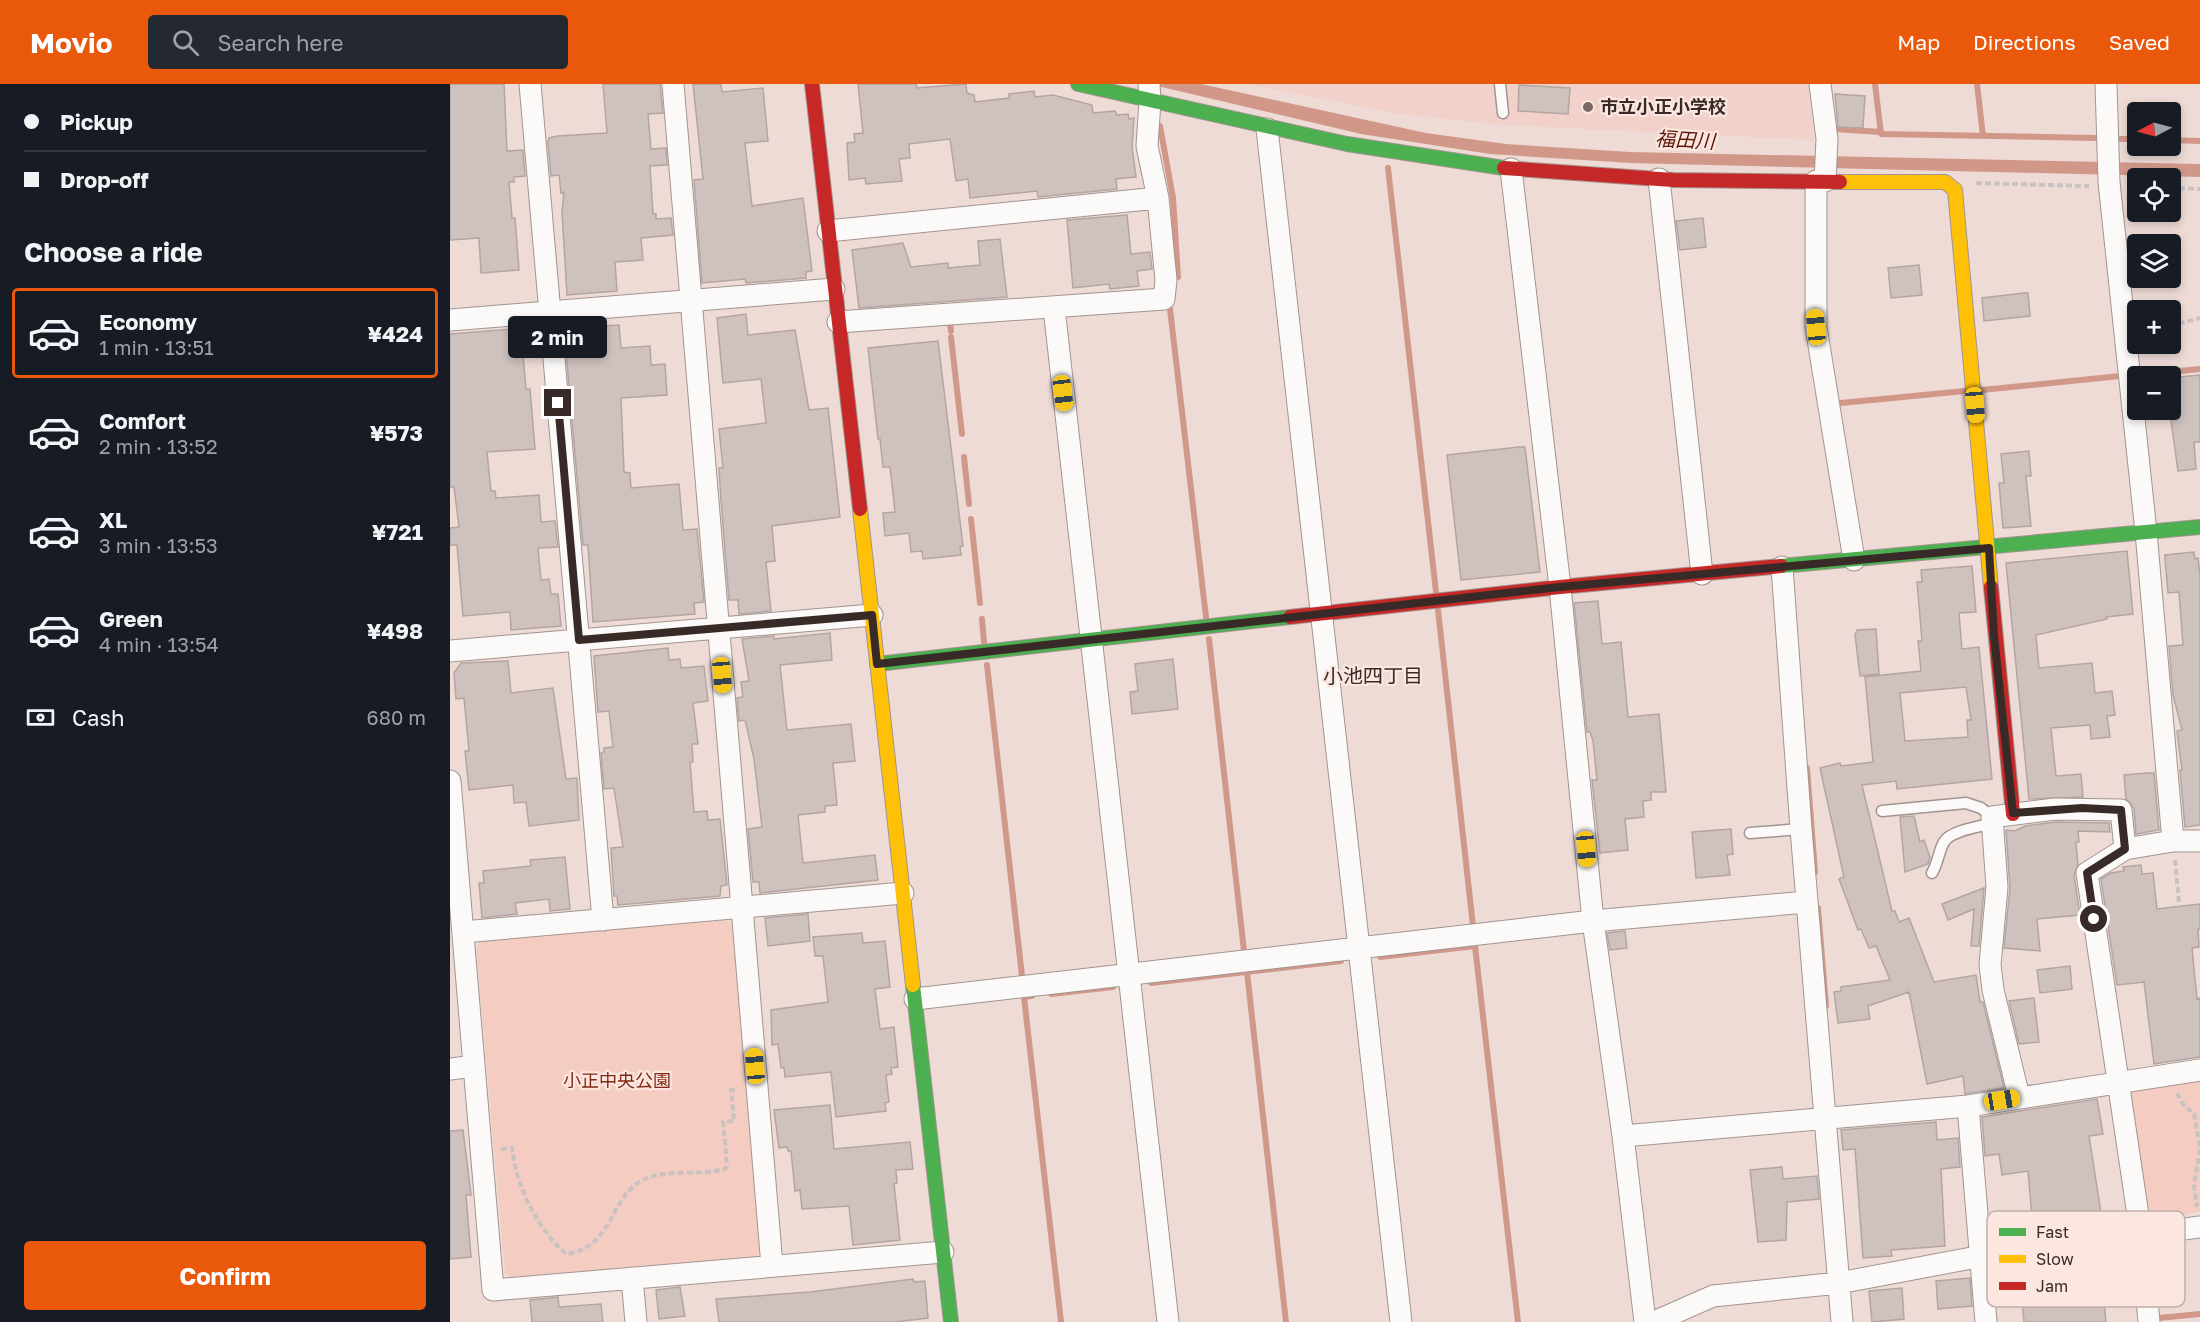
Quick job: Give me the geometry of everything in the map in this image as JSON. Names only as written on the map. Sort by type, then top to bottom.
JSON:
[{"type":"street","points":[[530,84],[603,920]]},
{"type":"street","points":[[673,84],[772,1266]]},
{"type":"street","points":[[812,84],[951,1322]]},
{"type":"street","points":[[1078,84],[1150,92],[1267,129],[1412,156],[1511,170],[1659,179],[1945,182],[1955,190],[1989,548],[1994,636],[2013,813]]},
{"type":"street","points":[[1820,84],[1826,146],[1822,180],[1816,327],[1854,560]]},
{"type":"street","points":[[2106,84],[2109,185],[2145,532],[2173,841]]},
{"type":"street","points":[[838,322],[1164,299],[1166,280],[1158,198],[1147,146],[1150,92]]},
{"type":"street","points":[[1267,129],[1401,1322]]},
{"type":"street","points":[[1511,170],[1560,587],[1593,921],[1623,1136],[1645,1322]]},
{"type":"street","points":[[1659,179],[1702,574]]},
{"type":"street","points":[[828,231],[1158,198]]},
{"type":"street","points":[[450,320],[834,289]]},
{"type":"street","points":[[1054,308],[1168,1322]]},
{"type":"street","points":[[877,664],[1560,587],[2200,527]]},
{"type":"street","points":[[1782,567],[1801,829],[1842,1322]]},
{"type":"street","points":[[450,651],[872,615]]},
{"type":"street","points":[[450,781],[493,1290],[944,1252]]},
{"type":"street","points":[[2019,1097],[1993,990],[1990,965],[1997,887],[1992,820],[2013,813],[2082,808],[2121,810],[2125,849]]},
{"type":"street","points":[[2137,1211],[2087,873],[2125,849],[2173,841],[2200,841]]},
{"type":"street","points":[[463,932],[903,893]]},
{"type":"street","points":[[915,999],[1593,921],[1807,902]]},
{"type":"street","points":[[450,1069],[474,1066]]},
{"type":"street","points":[[1623,1136],[1968,1106],[2200,1070]]},
{"type":"street","points":[[1968,1106],[1986,1322]]},
{"type":"street","points":[[1654,1322],[1676,1317],[1713,1296],[1839,1283],[1987,1255]]},
{"type":"street","points":[[632,1278],[636,1322]]},
{"type":"street","points":[[2148,1307],[2149,1322]]},
{"type":"lane","points":[[1500,84],[1503,113]]},
{"type":"lane","points":[[1882,810],[1966,802],[1981,808],[1992,820],[1953,835],[1944,842],[1939,861],[1932,873]]},
{"type":"lane","points":[[1750,833],[1801,829]]},
{"type":"path","points":[[1945,182],[2109,185]]},
{"type":"path","points":[[2181,189],[2200,189]]},
{"type":"path","points":[[2181,323],[2200,318]]},
{"type":"path","points":[[2173,841],[2179,903]]},
{"type":"path","points":[[2174,1074],[2176,1090],[2183,1104],[2197,1115],[2200,1148],[2194,1186],[2199,1220]]},
{"type":"path","points":[[481,1151],[512,1148],[514,1168],[547,1235],[567,1254],[575,1253],[605,1233],[623,1198],[634,1185],[647,1177],[724,1169],[727,1166],[723,1122],[734,1121],[731,1090],[757,1087]]},
{"type":"shaded area","points":[[1149,84],[1201,84],[1426,133],[1506,144],[1630,152],[2200,164],[2200,177],[2181,177],[2181,168],[2127,168],[2127,175],[1630,163],[1490,154],[1361,134]]},
{"type":"shaded area","name":"市立小正小学校","points":[[1247,84],[1808,84],[1814,140],[1504,125],[1399,114]]},
{"type":"green space","name":"小正中央公園","points":[[725,920],[732,925],[760,1251],[756,1258],[511,1279],[505,1273],[476,947],[481,941]]},
{"type":"green space","points":[[2200,1077],[2200,1212],[2185,1214],[2185,1211],[2146,1211],[2127,1090]]},
{"type":"building","points":[[450,84],[504,84],[507,151],[523,150],[525,176],[514,177],[514,182],[509,182],[512,218],[515,218],[519,270],[481,273],[479,238],[450,240]]},
{"type":"building","points":[[603,84],[660,84],[663,113],[648,114],[651,149],[666,148],[667,165],[650,166],[653,214],[656,214],[656,219],[671,218],[673,235],[641,238],[643,260],[615,262],[617,291],[567,295],[562,212],[564,192],[561,193],[559,175],[551,176],[548,142],[549,138],[558,136],[607,133]]},
{"type":"building","points":[[693,84],[721,84],[722,92],[763,88],[768,141],[745,143],[752,206],[803,198],[812,271],[806,272],[806,278],[746,283],[745,279],[702,283],[694,180],[703,179]]},
{"type":"building","points":[[858,84],[916,84],[917,88],[966,84],[967,93],[974,95],[975,102],[1009,98],[1009,94],[1034,91],[1035,97],[1053,95],[1092,105],[1093,113],[1115,111],[1117,115],[1128,114],[1129,119],[1134,118],[1132,147],[1136,177],[1116,179],[1117,189],[1038,197],[1037,191],[970,198],[968,179],[956,181],[950,139],[909,144],[910,158],[899,159],[902,181],[866,184],[865,178],[849,180],[847,143],[855,142],[854,134],[863,133]]},
{"type":"building","points":[[1519,85],[1570,88],[1568,114],[1518,111]]},
{"type":"building","points":[[1835,94],[1865,96],[1863,128],[1838,127]]},
{"type":"building","points":[[1127,215],[1131,254],[1150,252],[1152,269],[1137,271],[1139,286],[1110,289],[1109,284],[1073,288],[1067,220]]},
{"type":"building","points":[[1703,218],[1706,247],[1680,250],[1676,221]]},
{"type":"building","points":[[1000,239],[1007,297],[859,308],[852,250],[903,243],[911,267],[948,263],[948,268],[980,265],[978,241]]},
{"type":"building","points":[[1919,265],[1922,295],[1891,298],[1888,268]]},
{"type":"building","points":[[2028,293],[2030,316],[1984,321],[1982,298]]},
{"type":"building","points":[[746,314],[748,335],[795,330],[809,410],[828,408],[840,517],[772,526],[775,561],[766,562],[771,611],[739,614],[738,600],[729,600],[719,468],[723,468],[719,429],[766,423],[761,379],[723,383],[717,318]]},
{"type":"building","points":[[619,325],[621,348],[650,346],[651,365],[665,364],[667,395],[621,398],[624,472],[630,473],[631,488],[679,484],[683,530],[697,529],[704,602],[694,603],[695,614],[593,622],[588,545],[583,545],[564,329]]},
{"type":"building","points":[[537,327],[538,345],[531,346],[531,354],[523,354],[526,389],[530,389],[535,449],[487,452],[491,491],[495,491],[496,498],[539,495],[541,522],[555,521],[558,547],[538,548],[541,580],[549,579],[551,594],[558,594],[561,626],[511,630],[510,612],[463,616],[457,545],[450,545],[450,528],[459,527],[454,487],[450,487],[450,334]]},
{"type":"building","points":[[938,341],[963,546],[960,547],[961,555],[923,559],[922,551],[911,552],[909,533],[885,536],[883,513],[895,512],[890,467],[883,467],[880,439],[878,439],[868,348]]},
{"type":"building","points":[[2200,375],[2200,442],[2194,442],[2196,469],[2178,471],[2171,420],[2181,420],[2181,377]]},
{"type":"building","points":[[1525,447],[1540,572],[1461,580],[1447,455]]},
{"type":"building","points":[[2029,451],[2031,476],[2026,476],[2031,526],[2003,528],[1999,483],[2004,483],[2001,454]]},
{"type":"building","points":[[2127,551],[2133,614],[2106,617],[2107,619],[2036,635],[2039,668],[2092,663],[2095,693],[2112,691],[2115,715],[2107,716],[2110,737],[2091,739],[2090,725],[2051,728],[2056,776],[2081,774],[2083,797],[2029,799],[2006,563]]},
{"type":"building","points":[[2194,552],[2195,559],[2198,558],[2200,575],[2200,825],[2185,827],[2177,731],[2182,730],[2173,695],[2169,646],[2183,645],[2179,592],[2168,593],[2165,555]]},
{"type":"building","points":[[1972,566],[1976,612],[1959,613],[1962,649],[1979,647],[1992,779],[1897,789],[1896,781],[1862,785],[1892,911],[1895,911],[1899,922],[1909,918],[1934,982],[1976,975],[1980,1002],[1983,1002],[2004,1088],[1965,1094],[1963,1076],[1927,1084],[1909,992],[1868,1006],[1870,1019],[1838,1023],[1834,992],[1841,991],[1841,987],[1890,980],[1876,946],[1869,948],[1861,929],[1858,930],[1839,879],[1844,877],[1820,768],[1840,763],[1841,766],[1873,762],[1865,677],[1921,671],[1918,641],[1922,641],[1917,582],[1922,582],[1921,570]],"holes":[[[1966,687],[1971,720],[1967,720],[1968,737],[1905,741],[1900,693]]]},
{"type":"building","points":[[1598,601],[1602,644],[1621,642],[1628,717],[1659,714],[1666,792],[1651,792],[1651,800],[1643,801],[1644,817],[1625,819],[1628,850],[1600,853],[1592,780],[1597,780],[1593,741],[1590,732],[1587,732],[1574,603]]},
{"type":"building","points":[[1876,629],[1879,674],[1860,676],[1855,635],[1857,630]]},
{"type":"building","points":[[830,633],[832,660],[780,665],[787,730],[851,724],[855,761],[833,763],[837,805],[825,806],[825,812],[798,815],[803,863],[875,855],[878,880],[760,893],[759,882],[753,882],[748,829],[762,827],[754,759],[745,720],[739,721],[737,698],[743,697],[741,682],[749,681],[742,639],[774,636],[774,639]]},
{"type":"building","points":[[668,648],[669,660],[680,659],[681,668],[704,666],[708,701],[693,703],[698,744],[692,744],[693,762],[690,762],[694,812],[707,811],[708,820],[720,819],[727,885],[721,886],[720,896],[618,905],[617,896],[614,896],[611,848],[623,847],[614,788],[604,789],[601,753],[604,752],[604,748],[613,747],[609,711],[598,712],[594,656]]},
{"type":"building","points":[[1173,659],[1178,709],[1132,714],[1130,692],[1138,691],[1135,664]]},
{"type":"building","points":[[508,661],[511,693],[553,688],[566,779],[577,778],[579,820],[529,826],[526,802],[514,803],[513,785],[469,790],[465,751],[469,751],[464,698],[456,699],[454,673],[461,663]]},
{"type":"building","points":[[2154,773],[2159,830],[2136,834],[2134,808],[2126,799],[2124,775]]},
{"type":"building","points":[[1914,816],[1920,842],[1924,840],[1930,857],[1928,864],[1905,872],[1900,817]]},
{"type":"building","points":[[2056,822],[2109,823],[2110,832],[2078,831],[2079,842],[2076,842],[2078,865],[2074,875],[2080,915],[2037,919],[2040,951],[2004,948],[2010,888],[2006,830],[2015,831],[2025,826]]},
{"type":"building","points":[[1731,829],[1733,854],[1727,855],[1730,875],[1696,878],[1692,832]]},
{"type":"building","points":[[565,857],[570,909],[550,911],[549,899],[515,903],[517,914],[482,918],[479,883],[484,883],[483,871],[531,866],[530,860]]},
{"type":"building","points":[[2141,865],[2142,874],[2153,873],[2157,909],[2200,904],[2199,947],[2192,948],[2197,999],[2200,998],[2200,1057],[2154,1064],[2144,982],[2117,985],[2101,879],[2111,873],[2124,871],[2123,867]]},
{"type":"building","points":[[1984,888],[1979,946],[1971,946],[1974,909],[1948,920],[1942,904]]},
{"type":"building","points":[[808,914],[810,941],[768,946],[765,918]]},
{"type":"building","points":[[1625,931],[1627,948],[1610,950],[1607,933]]},
{"type":"building","points":[[862,933],[863,943],[885,941],[890,987],[875,989],[880,1029],[894,1027],[898,1067],[891,1068],[892,1074],[886,1075],[889,1102],[885,1103],[886,1111],[836,1117],[831,1072],[785,1077],[784,1067],[781,1068],[778,1044],[772,1045],[771,1010],[828,1002],[823,956],[815,956],[813,937]]},
{"type":"building","points":[[2070,966],[2072,989],[2040,993],[2037,970]]},
{"type":"building","points":[[2034,998],[2039,1042],[2019,1044],[2009,1001]]},
{"type":"building","points":[[2097,1099],[2103,1134],[2089,1136],[2101,1211],[2031,1211],[2028,1171],[2002,1175],[1999,1154],[1985,1156],[1982,1117]]},
{"type":"building","points":[[830,1105],[834,1149],[910,1142],[913,1169],[896,1170],[897,1183],[894,1184],[900,1240],[853,1245],[849,1206],[802,1209],[800,1190],[795,1191],[791,1151],[788,1151],[787,1147],[779,1148],[774,1110]]},
{"type":"building","points":[[1936,1122],[1937,1140],[1958,1138],[1960,1167],[1941,1169],[1945,1246],[1891,1250],[1892,1256],[1863,1258],[1855,1149],[1843,1150],[1841,1130]]},
{"type":"building","points":[[463,1130],[471,1195],[466,1195],[471,1257],[450,1259],[450,1131]]},
{"type":"building","points":[[1782,1167],[1783,1179],[1817,1176],[1819,1199],[1787,1202],[1786,1240],[1758,1242],[1750,1170]]},
{"type":"building","points":[[1970,1278],[1972,1306],[1938,1309],[1936,1281]]},
{"type":"building","points":[[913,1279],[914,1282],[925,1281],[928,1318],[895,1322],[719,1322],[716,1299],[810,1292]]},
{"type":"building","points":[[680,1287],[685,1316],[659,1319],[656,1290]]},
{"type":"building","points":[[1902,1288],[1904,1319],[1872,1322],[1869,1291]]},
{"type":"building","points":[[558,1297],[559,1307],[601,1304],[603,1322],[532,1322],[530,1300]]},
{"type":"building","points":[[2023,1307],[2104,1307],[2106,1322],[2024,1322]]},
{"type":"waterway","points":[[1875,84],[1881,134],[2095,138]]},
{"type":"waterway","points":[[1977,84],[1983,136]]},
{"type":"waterway","points":[[1160,126],[1173,198],[1178,277]]},
{"type":"waterway","points":[[1834,129],[1881,132]]},
{"type":"waterway","points":[[2119,139],[2127,139]]},
{"type":"waterway","points":[[2181,140],[2200,141]]},
{"type":"waterway","points":[[1388,168],[1436,592]]},
{"type":"waterway","points":[[1170,309],[1206,617]]},
{"type":"waterway","points":[[950,324],[951,331]]},
{"type":"waterway","points":[[951,337],[962,434]]},
{"type":"waterway","points":[[2181,371],[2200,369]]},
{"type":"waterway","points":[[1982,390],[2120,376]]},
{"type":"waterway","points":[[1841,403],[1965,391]]},
{"type":"waterway","points":[[964,457],[969,504]]},
{"type":"waterway","points":[[971,519],[980,603]]},
{"type":"waterway","points":[[1438,610],[1473,926]]},
{"type":"waterway","points":[[982,619],[984,642]]},
{"type":"waterway","points":[[1209,639],[1244,951]]},
{"type":"waterway","points":[[987,665],[1022,976]]},
{"type":"waterway","points":[[1807,768],[1815,872]]},
{"type":"waterway","points":[[1818,908],[1826,1006]]},
{"type":"waterway","points":[[1380,957],[1475,946],[1518,1322]]},
{"type":"waterway","points":[[1151,983],[1341,961]]},
{"type":"waterway","points":[[1247,972],[1286,1322]]},
{"type":"waterway","points":[[1051,994],[1113,987]]},
{"type":"waterway","points":[[1032,996],[1024,997],[1061,1322]]},
{"type":"waterway","points":[[2159,1318],[2200,1314]]},
{"type":"traffic: fast","points":[[1078,84],[1347,144],[1504,168]]},
{"type":"traffic: fast","points":[[1781,566],[2200,527]]},
{"type":"traffic: fast","points":[[877,664],[1290,617]]},
{"type":"traffic: fast","points":[[913,985],[951,1322]]},
{"type":"traffic: slow","points":[[1840,182],[1945,182],[1955,190],[1991,587]]},
{"type":"traffic: slow","points":[[860,509],[913,985]]},
{"type":"traffic: jam","points":[[812,84],[860,509]]},
{"type":"traffic: jam","points":[[1504,168],[1673,180],[1840,182]]},
{"type":"traffic: jam","points":[[1290,617],[1560,587],[1781,566]]},
{"type":"traffic: jam","points":[[1991,587],[2013,814]]},
{"type":"place","name":"市立小正小学校","points":[[1588,107]]},
{"type":"district","name":"小池四丁目","points":[[1373,676]]},
{"type":"route","points":[[558,403],[579,640],[872,615],[877,664],[1560,587],[1989,548],[1994,636],[2013,813],[2082,808],[2121,810],[2125,849],[2087,873],[2094,919]]},
{"type":"water label","name":"福田川","points":[[1685,140]]}]
